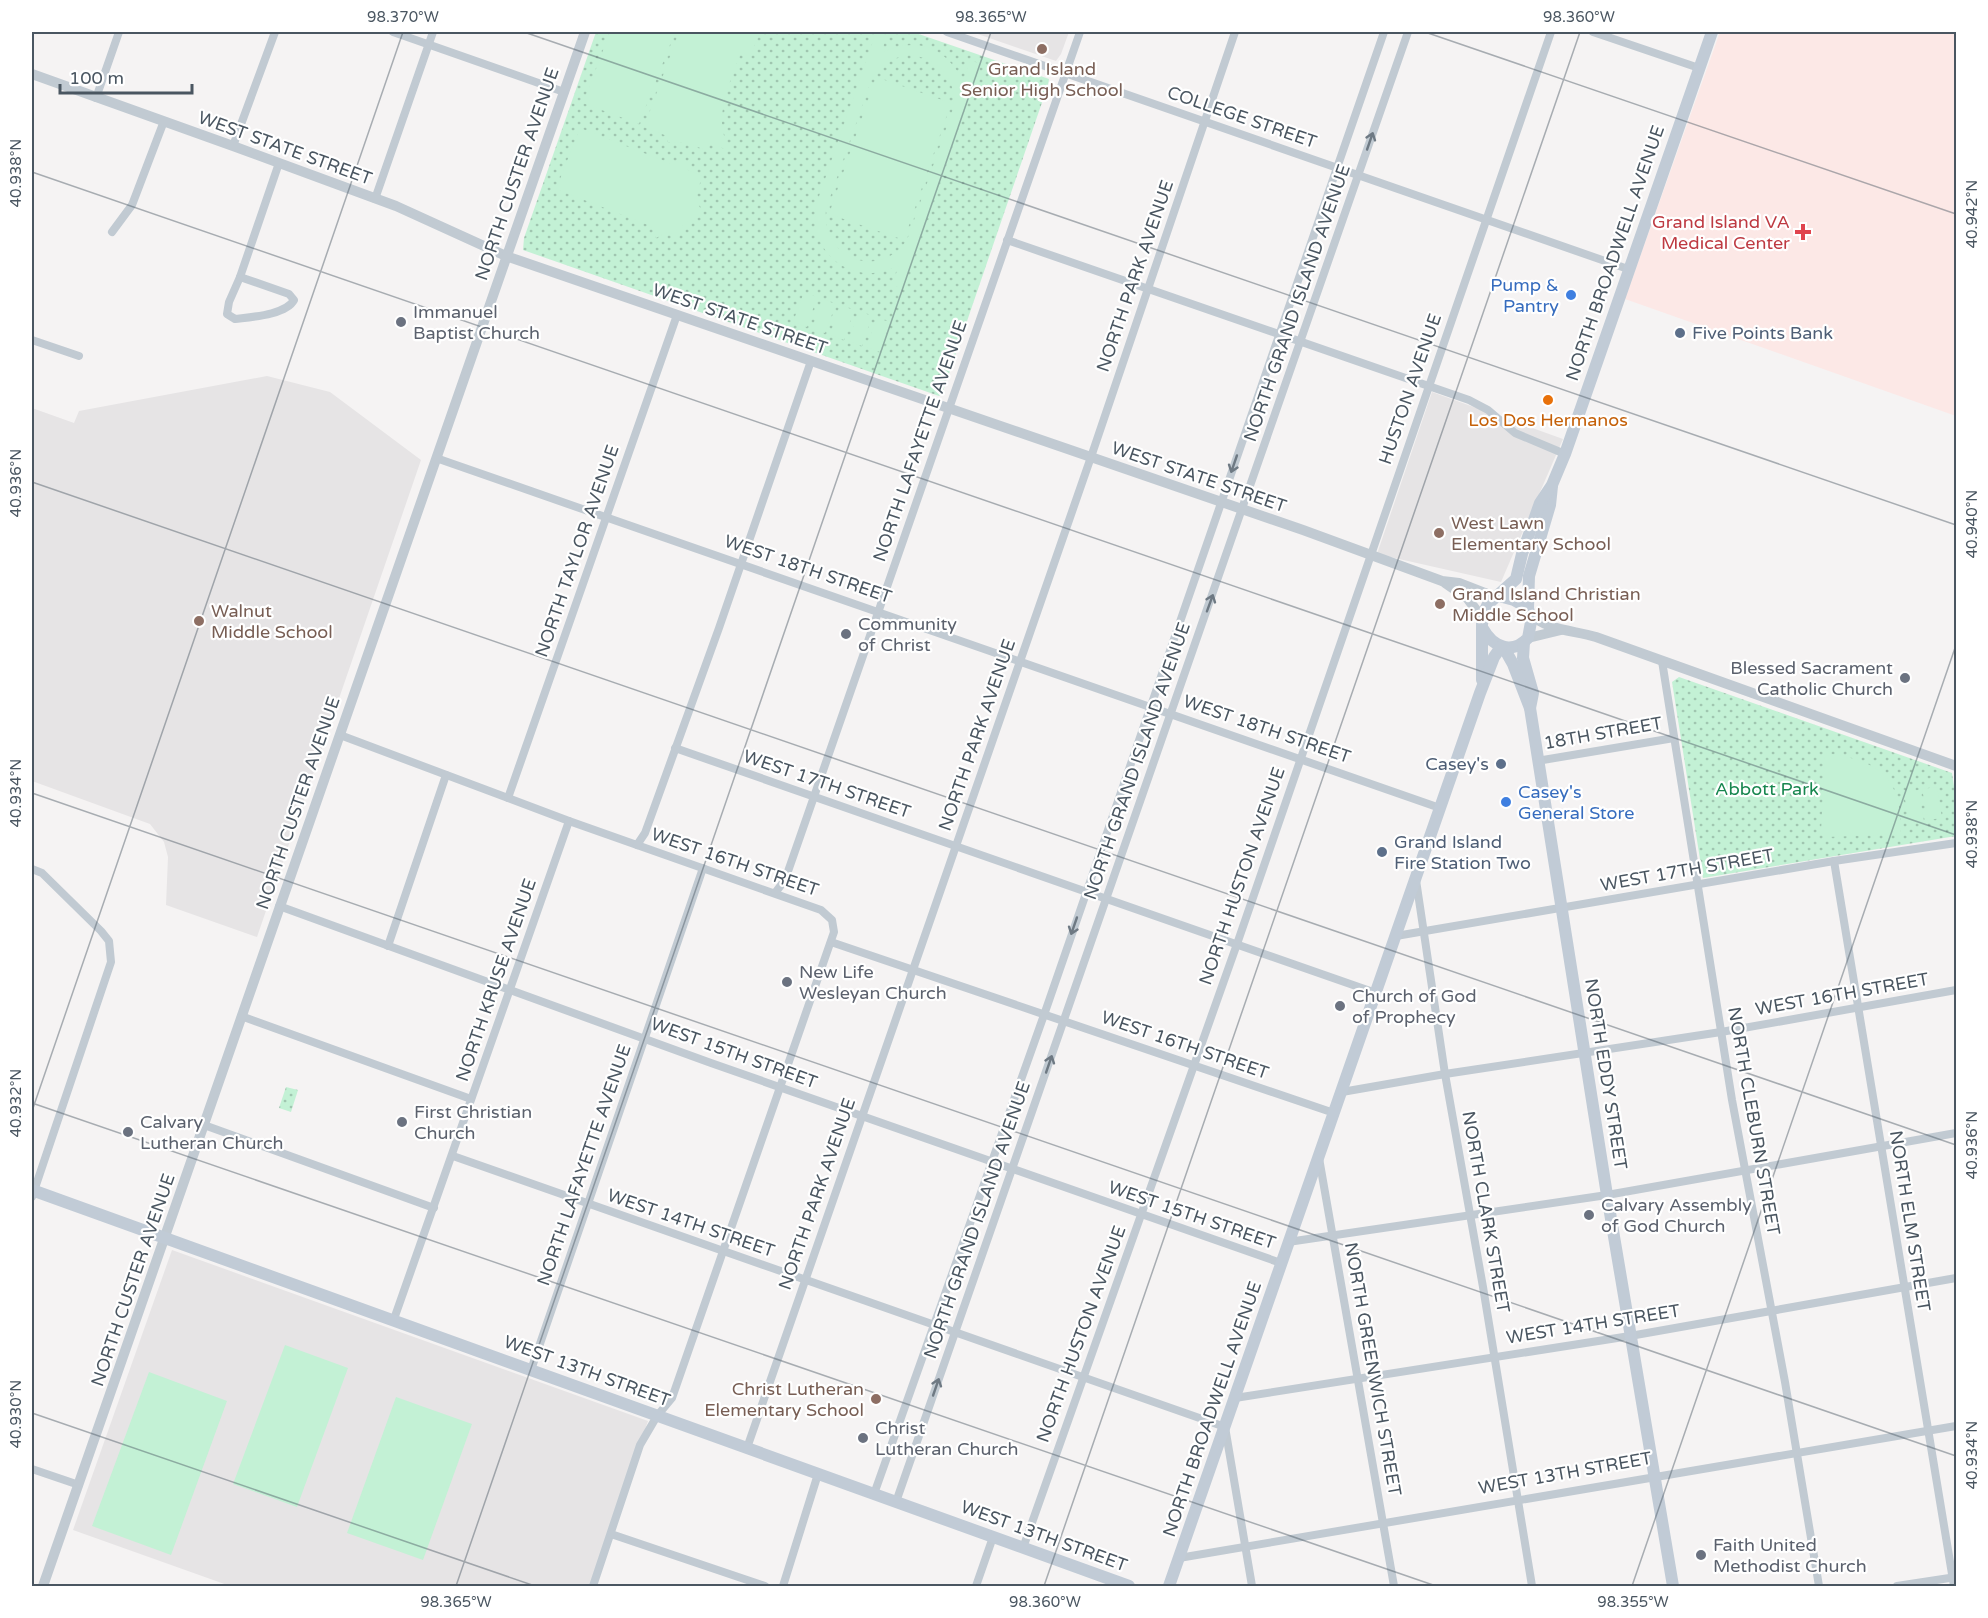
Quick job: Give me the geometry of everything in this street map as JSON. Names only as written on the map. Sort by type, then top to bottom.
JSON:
[{"type":"main road","name":"NORTH BROADWELL AVENUE","points":[[1497,596],[1515,579],[1537,511],[1552,485],[1564,454],[1712,32]]},
{"type":"main road","name":"NORTH BROADWELL AVENUE","points":[[1529,611],[1529,576],[1550,505],[1552,485]]},
{"type":"main road","points":[[1497,596],[1514,600],[1529,611],[1531,622],[1526,640],[1516,646],[1503,647],[1489,640],[1482,624],[1488,604],[1497,596]]},
{"type":"main road","name":"NORTH BROADWELL AVENUE","points":[[1480,693],[1482,624]]},
{"type":"main road","name":"NORTH EDDY STREET","points":[[1526,640],[1522,658],[1533,693],[1530,708],[1537,761],[1673,1587]]},
{"type":"main road","name":"NORTH BROADWELL AVENUE","points":[[1169,1587],[1480,693],[1494,657],[1503,647]]},
{"type":"main road","name":"NORTH EDDY STREET","points":[[1503,647],[1517,672],[1530,708]]},
{"type":"main road","name":"WEST 13TH STREET","points":[[32,1193],[394,1319],[1129,1587]]},
{"type":"street","points":[[96,98],[119,32]]},
{"type":"street","points":[[233,146],[275,32]]},
{"type":"street","points":[[393,32],[564,92]]},
{"type":"street","points":[[375,199],[433,32]]},
{"type":"street","name":"NORTH CUSTER AVENUE","points":[[43,1587],[585,32]]},
{"type":"street","name":"COLLEGE STREET","points":[[947,32],[1628,268]]},
{"type":"street","name":"NORTH LAFAYETTE AVENUE","points":[[775,893],[785,880],[1080,32]]},
{"type":"street","name":"NORTH PARK AVENUE","points":[[747,1448],[1091,457],[1235,32]]},
{"type":"street","name":"NORTH GRAND ISLAND AVENUE","points":[[874,1494],[1044,1015],[1384,32]]},
{"type":"street","name":"NORTH GRAND ISLAND AVENUE","points":[[896,1502],[1408,32]]},
{"type":"street","name":"HUSTON AVENUE","points":[[1301,758],[1551,32]]},
{"type":"street","points":[[1593,32],[1699,68]]},
{"type":"street","name":"WEST STATE STREET","points":[[32,74],[375,199],[506,256],[1243,509],[1442,581],[1459,583],[1497,596]]},
{"type":"street","points":[[112,232],[132,205],[164,121]]},
{"type":"street","points":[[240,277],[289,294],[294,300],[291,306],[281,311],[234,319],[227,314],[229,302],[240,277],[279,163]]},
{"type":"street","points":[[1007,240],[1478,404],[1515,433],[1564,454]]},
{"type":"street","name":"NORTH TAYLOR AVENUE","points":[[508,798],[677,315]]},
{"type":"street","points":[[32,340],[79,356]]},
{"type":"street","points":[[637,844],[645,833],[811,361]]},
{"type":"street","name":"WEST 18TH STREET","points":[[436,458],[1151,705],[1440,808]]},
{"type":"street","name":"WEST STATE STREET","points":[[1442,581],[1468,599],[1482,624]]},
{"type":"street","points":[[1529,611],[1542,623],[1561,630],[1596,637],[1956,766]]},
{"type":"street","points":[[1526,640],[1561,630]]},
{"type":"street","name":"NORTH CLEBURN STREET","points":[[1662,661],[1721,1032],[1819,1587]]},
{"type":"street","name":"WEST 16TH STREET","points":[[340,735],[569,821],[821,910],[832,921],[834,932],[831,942],[1335,1113]]},
{"type":"street","name":"18TH STREET","points":[[1537,761],[1674,738]]},
{"type":"street","name":"WEST 17TH STREET","points":[[675,748],[1377,993]]},
{"type":"street","name":"NORTH HUSTON AVENUE","points":[[1023,1548],[1301,758]]},
{"type":"street","points":[[388,946],[446,775]]},
{"type":"street","name":"NORTH KRUSE AVENUE","points":[[394,1319],[569,821]]},
{"type":"street","name":"WEST 17TH STREET","points":[[1424,931],[1834,861],[1956,843]]},
{"type":"street","name":"NORTH ELM STREET","points":[[1834,861],[1955,1580]]},
{"type":"street","name":"NORTH LAFAYETTE AVENUE","points":[[531,1370],[703,868]]},
{"type":"street","points":[[32,869],[42,873],[101,931],[109,941],[111,962],[32,1193]]},
{"type":"street","name":"NORTH CLARK STREET","points":[[1415,878],[1445,1074],[1471,1215],[1532,1587]]},
{"type":"street","name":"WEST 15TH STREET","points":[[279,906],[780,1088],[1281,1263]]},
{"type":"street","points":[[1396,936],[1424,931]]},
{"type":"street","points":[[593,1587],[640,1445],[657,1416],[672,1398],[831,942]]},
{"type":"street","name":"WEST 16TH STREET","points":[[1342,1092],[1721,1032],[1956,990]]},
{"type":"street","points":[[241,1016],[471,1099]]},
{"type":"street","points":[[204,1125],[434,1208]]},
{"type":"street","points":[[1288,1242],[1607,1195],[1956,1133]]},
{"type":"street","name":"WEST 14TH STREET","points":[[453,1156],[1225,1427]]},
{"type":"street","name":"NORTH GREENWICH STREET","points":[[1319,1156],[1394,1587]]},
{"type":"street","name":"WEST 14TH STREET","points":[[1235,1398],[1630,1336],[1956,1278]]},
{"type":"street","name":"WEST 13TH STREET","points":[[1179,1558],[1956,1426]]},
{"type":"street","points":[[1225,1427],[1252,1587]]},
{"type":"street","points":[[32,1468],[79,1485]]},
{"type":"street","points":[[783,1587],[818,1474]]},
{"type":"street","points":[[611,1534],[765,1587]]},
{"type":"street","points":[[976,1587],[993,1537]]},
{"type":"street","points":[[1897,1587],[1955,1580]]},
{"type":"shaded area","name":"Grand Island Senior High School","points":[[972,32],[1069,32],[1056,61]]},
{"type":"shaded area","name":"Grand Island VA Medical Center","points":[[1720,32],[1956,32],[1956,416],[1625,299]]},
{"type":"shaded area","name":"Walnut Middle School","points":[[267,376],[330,392],[421,460],[257,937],[166,905],[168,857],[164,842],[150,824],[32,781],[32,408],[74,423],[79,411]]},
{"type":"shaded area","points":[[1432,392],[1563,439],[1501,582],[1377,554]]},
{"type":"shaded area","points":[[172,1250],[648,1421],[590,1586],[230,1586],[73,1530]]},
{"type":"green space","points":[[596,32],[913,32],[1049,79],[942,394],[939,396],[523,250],[524,238]]},
{"type":"green space","points":[[610,32],[675,32],[639,124],[583,103]]},
{"type":"green space","points":[[679,32],[760,32],[750,57],[741,52],[725,98],[722,122],[728,147],[724,149],[717,145],[708,145],[705,150],[688,143],[668,142],[667,136],[644,127]]},
{"type":"green space","points":[[876,32],[887,35],[881,53],[906,45],[928,48],[948,59],[963,81],[970,60],[981,64],[903,289],[892,285],[899,265],[882,272],[866,273],[850,270],[826,251],[818,237],[815,220],[817,202]],"holes":[[[909,55],[937,65],[949,79],[954,98],[953,109],[907,240],[895,252],[882,259],[868,261],[854,259],[842,252],[833,241],[827,226],[826,209],[872,78],[883,65],[893,59]]]},
{"type":"green space","points":[[876,77],[951,103],[904,240],[829,214]]},
{"type":"green space","points":[[580,128],[672,164],[684,158],[688,170],[703,176],[697,198],[703,211],[702,216],[684,223],[679,237],[667,232],[656,238],[651,226],[556,189]]},
{"type":"green space","points":[[804,292],[817,297],[807,327],[793,322]]},
{"type":"green space","points":[[822,299],[836,304],[825,333],[812,329]]},
{"type":"green space","points":[[840,305],[854,310],[844,340],[830,335]]},
{"type":"green space","points":[[859,311],[872,316],[862,346],[848,341]]},
{"type":"green space","points":[[877,318],[890,322],[880,352],[866,347]]},
{"type":"green space","name":"Abbott Park","points":[[1679,677],[1952,773],[1956,800],[1956,836],[1703,878],[1672,682]]},
{"type":"green space","points":[[1825,753],[1860,761],[1880,771],[1894,789],[1899,805],[1901,834],[1827,837],[1821,832]]},
{"type":"green space","points":[[1937,787],[1942,818],[1928,820],[1922,789]]},
{"type":"green space","points":[[1918,790],[1924,821],[1909,824],[1904,793]]},
{"type":"green space","points":[[286,1087],[298,1090],[291,1112],[279,1108]]},
{"type":"green space","points":[[285,1345],[348,1368],[297,1507],[233,1484]]},
{"type":"green space","points":[[149,1372],[227,1401],[171,1555],[92,1526]]},
{"type":"green space","points":[[396,1397],[472,1424],[423,1560],[347,1533]]},
{"type":"place","name":"Grand Island Senior High School","points":[[1042,49]]},
{"type":"place","name":"Grand Island VA Medical Center","points":[[1803,232]]},
{"type":"place","name":"Pump & Pantry","points":[[1571,295]]},
{"type":"place","name":"Immanuel Baptist Church","points":[[401,322]]},
{"type":"place","name":"Five Points Bank","points":[[1680,333]]},
{"type":"place","name":"Los Dos Hermanos","points":[[1548,400]]},
{"type":"place","name":"West Lawn Elementary School","points":[[1439,533]]},
{"type":"place","name":"Grand Island Christian Middle School","points":[[1440,604]]},
{"type":"place","name":"Walnut Middle School","points":[[199,621]]},
{"type":"place","name":"Community of Christ","points":[[846,634]]},
{"type":"place","name":"Blessed Sacrament Catholic Church","points":[[1905,678]]},
{"type":"place","name":"Casey's","points":[[1501,764]]},
{"type":"place","name":"Casey's General Store","points":[[1506,802]]},
{"type":"place","name":"Grand Island Fire Station Two","points":[[1382,852]]},
{"type":"place","name":"New Life Wesleyan Church","points":[[787,982]]},
{"type":"place","name":"Church of God of Prophecy","points":[[1340,1006]]},
{"type":"place","name":"First Christian Church","points":[[402,1122]]},
{"type":"place","name":"Calvary Lutheran Church","points":[[128,1132]]},
{"type":"place","name":"Calvary Assembly of God Church","points":[[1589,1215]]},
{"type":"place","name":"Christ Lutheran Elementary School","points":[[876,1399]]},
{"type":"place","name":"Christ Lutheran Church","points":[[863,1438]]},
{"type":"place","name":"Faith United Methodist Church","points":[[1701,1555]]}]
